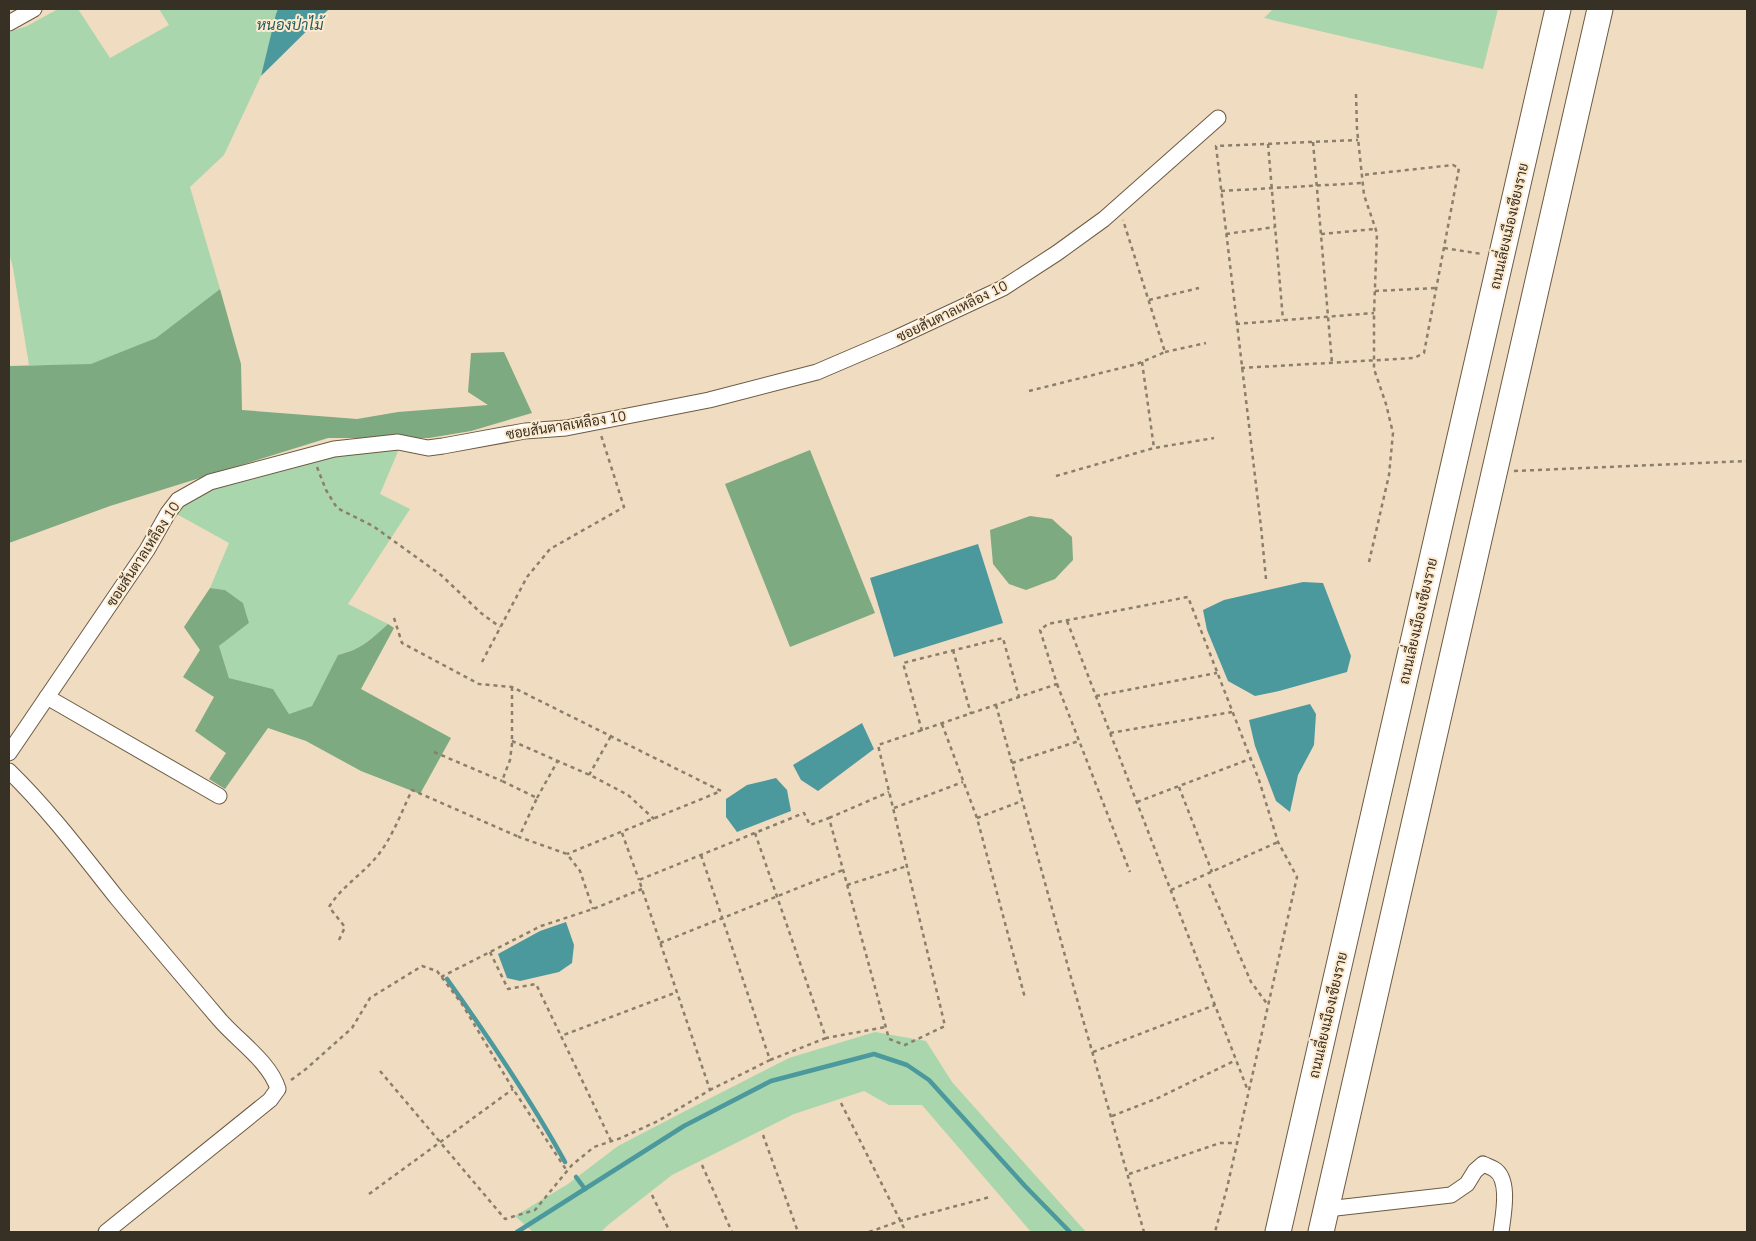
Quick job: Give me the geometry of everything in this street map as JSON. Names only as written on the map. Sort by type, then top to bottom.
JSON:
[{"type":"highway","name":"ถนนเลี่ยงเมืองเชียงราย","points":[[1278,1232],[1558,9]]},
{"type":"highway","points":[[1324,1220],[1600,9]]},
{"type":"street","points":[[9,23],[34,9]]},
{"type":"street","name":"ซอยสันตาลเหลือง 10","points":[[9,753],[147,550],[168,513],[178,500],[210,482],[334,449],[398,442],[428,448],[525,431],[566,428],[708,400],[817,372],[894,339],[1003,288],[1057,253],[1119,206],[1218,118]]},
{"type":"street","points":[[47,697],[219,796]]},
{"type":"street","points":[[9,771],[38,799],[226,1028],[264,1064],[275,1078],[278,1089],[270,1100],[106,1232]]},
{"type":"street","points":[[1324,1220],[1451,1195],[1467,1184],[1475,1171],[1483,1164],[1496,1169],[1502,1177],[1505,1189],[1501,1232]]},
{"type":"path","points":[[1356,94],[1362,183],[1364,196],[1375,229],[1377,248],[1374,369],[1386,404],[1393,433],[1389,475],[1369,562]]},
{"type":"path","points":[[1266,580],[1216,146],[1358,140]]},
{"type":"path","points":[[1313,142],[1332,363]]},
{"type":"path","points":[[1268,144],[1283,320]]},
{"type":"path","points":[[1241,368],[1414,358],[1424,353],[1459,168],[1453,165],[1362,175]]},
{"type":"path","points":[[1221,191],[1362,183]]},
{"type":"path","points":[[1119,206],[1165,352]]},
{"type":"path","points":[[1226,234],[1275,227]]},
{"type":"path","points":[[1321,234],[1375,229]]},
{"type":"path","points":[[1444,248],[1502,257]]},
{"type":"path","points":[[1149,300],[1199,288]]},
{"type":"path","points":[[1375,291],[1436,288]]},
{"type":"path","points":[[1236,324],[1374,313]]},
{"type":"path","points":[[1029,392],[1142,362],[1165,352],[1206,343]]},
{"type":"path","points":[[1142,362],[1154,448]]},
{"type":"path","points":[[482,662],[526,577],[550,549],[624,507],[596,422]]},
{"type":"path","points":[[1056,476],[1154,448],[1214,438]]},
{"type":"path","points":[[313,455],[326,490],[337,508],[372,526],[441,575],[481,613],[500,627]]},
{"type":"path","points":[[1494,472],[1747,461]]},
{"type":"path","points":[[1130,872],[1057,684],[1040,630],[1048,624],[1188,597],[1250,759],[1278,842],[1298,878],[1228,1188],[1215,1232]]},
{"type":"path","points":[[394,618],[402,643],[479,684],[512,686],[721,791],[567,854]]},
{"type":"path","points":[[1067,621],[1248,1093]]},
{"type":"path","points":[[922,730],[903,663],[1002,638],[1019,697]]},
{"type":"path","points":[[953,650],[971,714]]},
{"type":"path","points":[[1096,696],[1217,673]]},
{"type":"path","points":[[829,818],[889,1039],[905,1045],[946,1026],[878,745],[1057,684]]},
{"type":"path","points":[[502,781],[510,760],[512,741],[512,686]]},
{"type":"path","points":[[996,705],[1144,1232]]},
{"type":"path","points":[[1110,733],[1232,712]]},
{"type":"path","points":[[942,724],[977,818],[1025,998]]},
{"type":"path","points":[[589,775],[610,736]]},
{"type":"path","points":[[512,741],[589,775],[628,795],[654,819]]},
{"type":"path","points":[[1012,762],[1079,741]]},
{"type":"path","points":[[434,752],[537,798]]},
{"type":"path","points":[[1137,803],[1250,759]]},
{"type":"path","points":[[519,837],[537,798],[557,762]]},
{"type":"path","points":[[893,808],[963,782]]},
{"type":"path","points":[[1179,786],[1212,872]]},
{"type":"path","points":[[339,940],[345,927],[328,907],[334,898],[373,861],[388,841],[412,790],[519,837],[567,854],[580,872],[593,909]]},
{"type":"path","points":[[639,880],[804,812],[810,825],[889,792]]},
{"type":"path","points":[[977,818],[1022,801]]},
{"type":"path","points":[[621,832],[710,1090]]},
{"type":"path","points":[[755,833],[826,1038]]},
{"type":"path","points":[[1170,890],[1278,842]]},
{"type":"path","points":[[701,855],[770,1060]]},
{"type":"path","points":[[847,884],[907,866]]},
{"type":"path","points":[[660,943],[843,870]]},
{"type":"path","points":[[1209,884],[1251,982],[1268,1005]]},
{"type":"path","points":[[441,977],[541,926],[593,909],[642,889]]},
{"type":"path","points":[[490,952],[508,989],[536,984],[611,1141]]},
{"type":"path","points":[[278,1089],[306,1069],[352,1028],[370,998],[422,966],[437,970],[462,1004],[513,1089],[567,1171]]},
{"type":"path","points":[[561,1036],[677,992]]},
{"type":"path","points":[[1093,1052],[1215,1006]]},
{"type":"path","points":[[380,1071],[505,1219],[535,1210],[567,1171],[594,1147],[658,1120],[710,1090],[770,1060],[826,1038],[886,1027]]},
{"type":"path","points":[[1112,1116],[1158,1098],[1236,1060]]},
{"type":"path","points":[[369,1194],[513,1089]]},
{"type":"path","points":[[841,1103],[906,1232]]},
{"type":"path","points":[[763,1135],[798,1232]]},
{"type":"path","points":[[1128,1174],[1220,1143],[1237,1143]]},
{"type":"path","points":[[702,1165],[732,1232]]},
{"type":"path","points":[[652,1195],[670,1232]]},
{"type":"path","points":[[869,1232],[900,1221],[990,1197]]},
{"type":"green space","points":[[58,9],[78,9],[110,58],[169,25],[159,9],[278,9],[261,76],[224,155],[190,187],[220,289],[156,338],[91,365],[29,365],[9,253],[9,32],[27,26]]},
{"type":"green space","points":[[1273,9],[1498,9],[1483,69],[1264,18]]},
{"type":"green space","points":[[220,289],[241,364],[242,410],[357,419],[398,412],[488,405],[468,392],[471,353],[504,352],[532,413],[471,431],[429,438],[328,438],[110,506],[9,543],[9,366],[91,364],[156,338]]},
{"type":"green space","points":[[399,449],[380,494],[410,509],[348,604],[388,624],[365,643],[353,650],[338,655],[312,706],[289,714],[273,689],[229,678],[219,646],[249,623],[243,603],[225,590],[210,588],[229,543],[173,512],[207,487],[324,456]]},
{"type":"green space","points":[[810,450],[875,613],[790,647],[725,484]]},
{"type":"green space","points":[[1030,516],[1052,519],[1072,537],[1073,560],[1055,579],[1026,590],[1009,584],[993,564],[990,530]]},
{"type":"green space","points":[[210,588],[225,590],[243,603],[249,623],[219,646],[229,678],[273,689],[289,714],[312,706],[338,655],[360,647],[388,624],[394,628],[361,689],[451,738],[420,794],[361,771],[306,741],[268,728],[225,789],[209,779],[226,753],[195,731],[214,697],[183,677],[200,650],[184,627]]},
{"type":"green space","points":[[875,1032],[926,1041],[952,1082],[1086,1232],[1031,1232],[922,1105],[889,1105],[864,1091],[794,1114],[672,1175],[601,1232],[533,1232],[515,1216],[568,1184],[618,1146],[693,1107],[789,1058]]},
{"type":"water","name":"หนองป่าไม้","points":[[278,9],[329,9],[261,76],[276,14]]},
{"type":"water","points":[[978,544],[1003,623],[894,657],[870,578]]},
{"type":"water","points":[[1303,582],[1323,583],[1351,656],[1347,672],[1255,696],[1228,681],[1207,630],[1203,610],[1224,600]]},
{"type":"water","points":[[1310,704],[1316,714],[1314,745],[1298,775],[1290,812],[1276,801],[1255,746],[1249,720]]},
{"type":"water","points":[[862,723],[874,749],[818,791],[801,780],[793,765]]},
{"type":"water","points":[[776,778],[787,790],[791,811],[737,832],[726,817],[726,799],[747,785]]},
{"type":"water","points":[[566,922],[574,945],[572,963],[559,972],[520,981],[507,978],[498,954],[540,931]]},
{"type":"waterway","points":[[447,979],[509,1069],[565,1162]]},
{"type":"waterway","points":[[517,1232],[684,1126],[771,1081],[874,1054],[907,1065],[929,1080],[1025,1186],[1070,1232]]},
{"type":"waterway","points":[[576,1177],[585,1189]]}]
